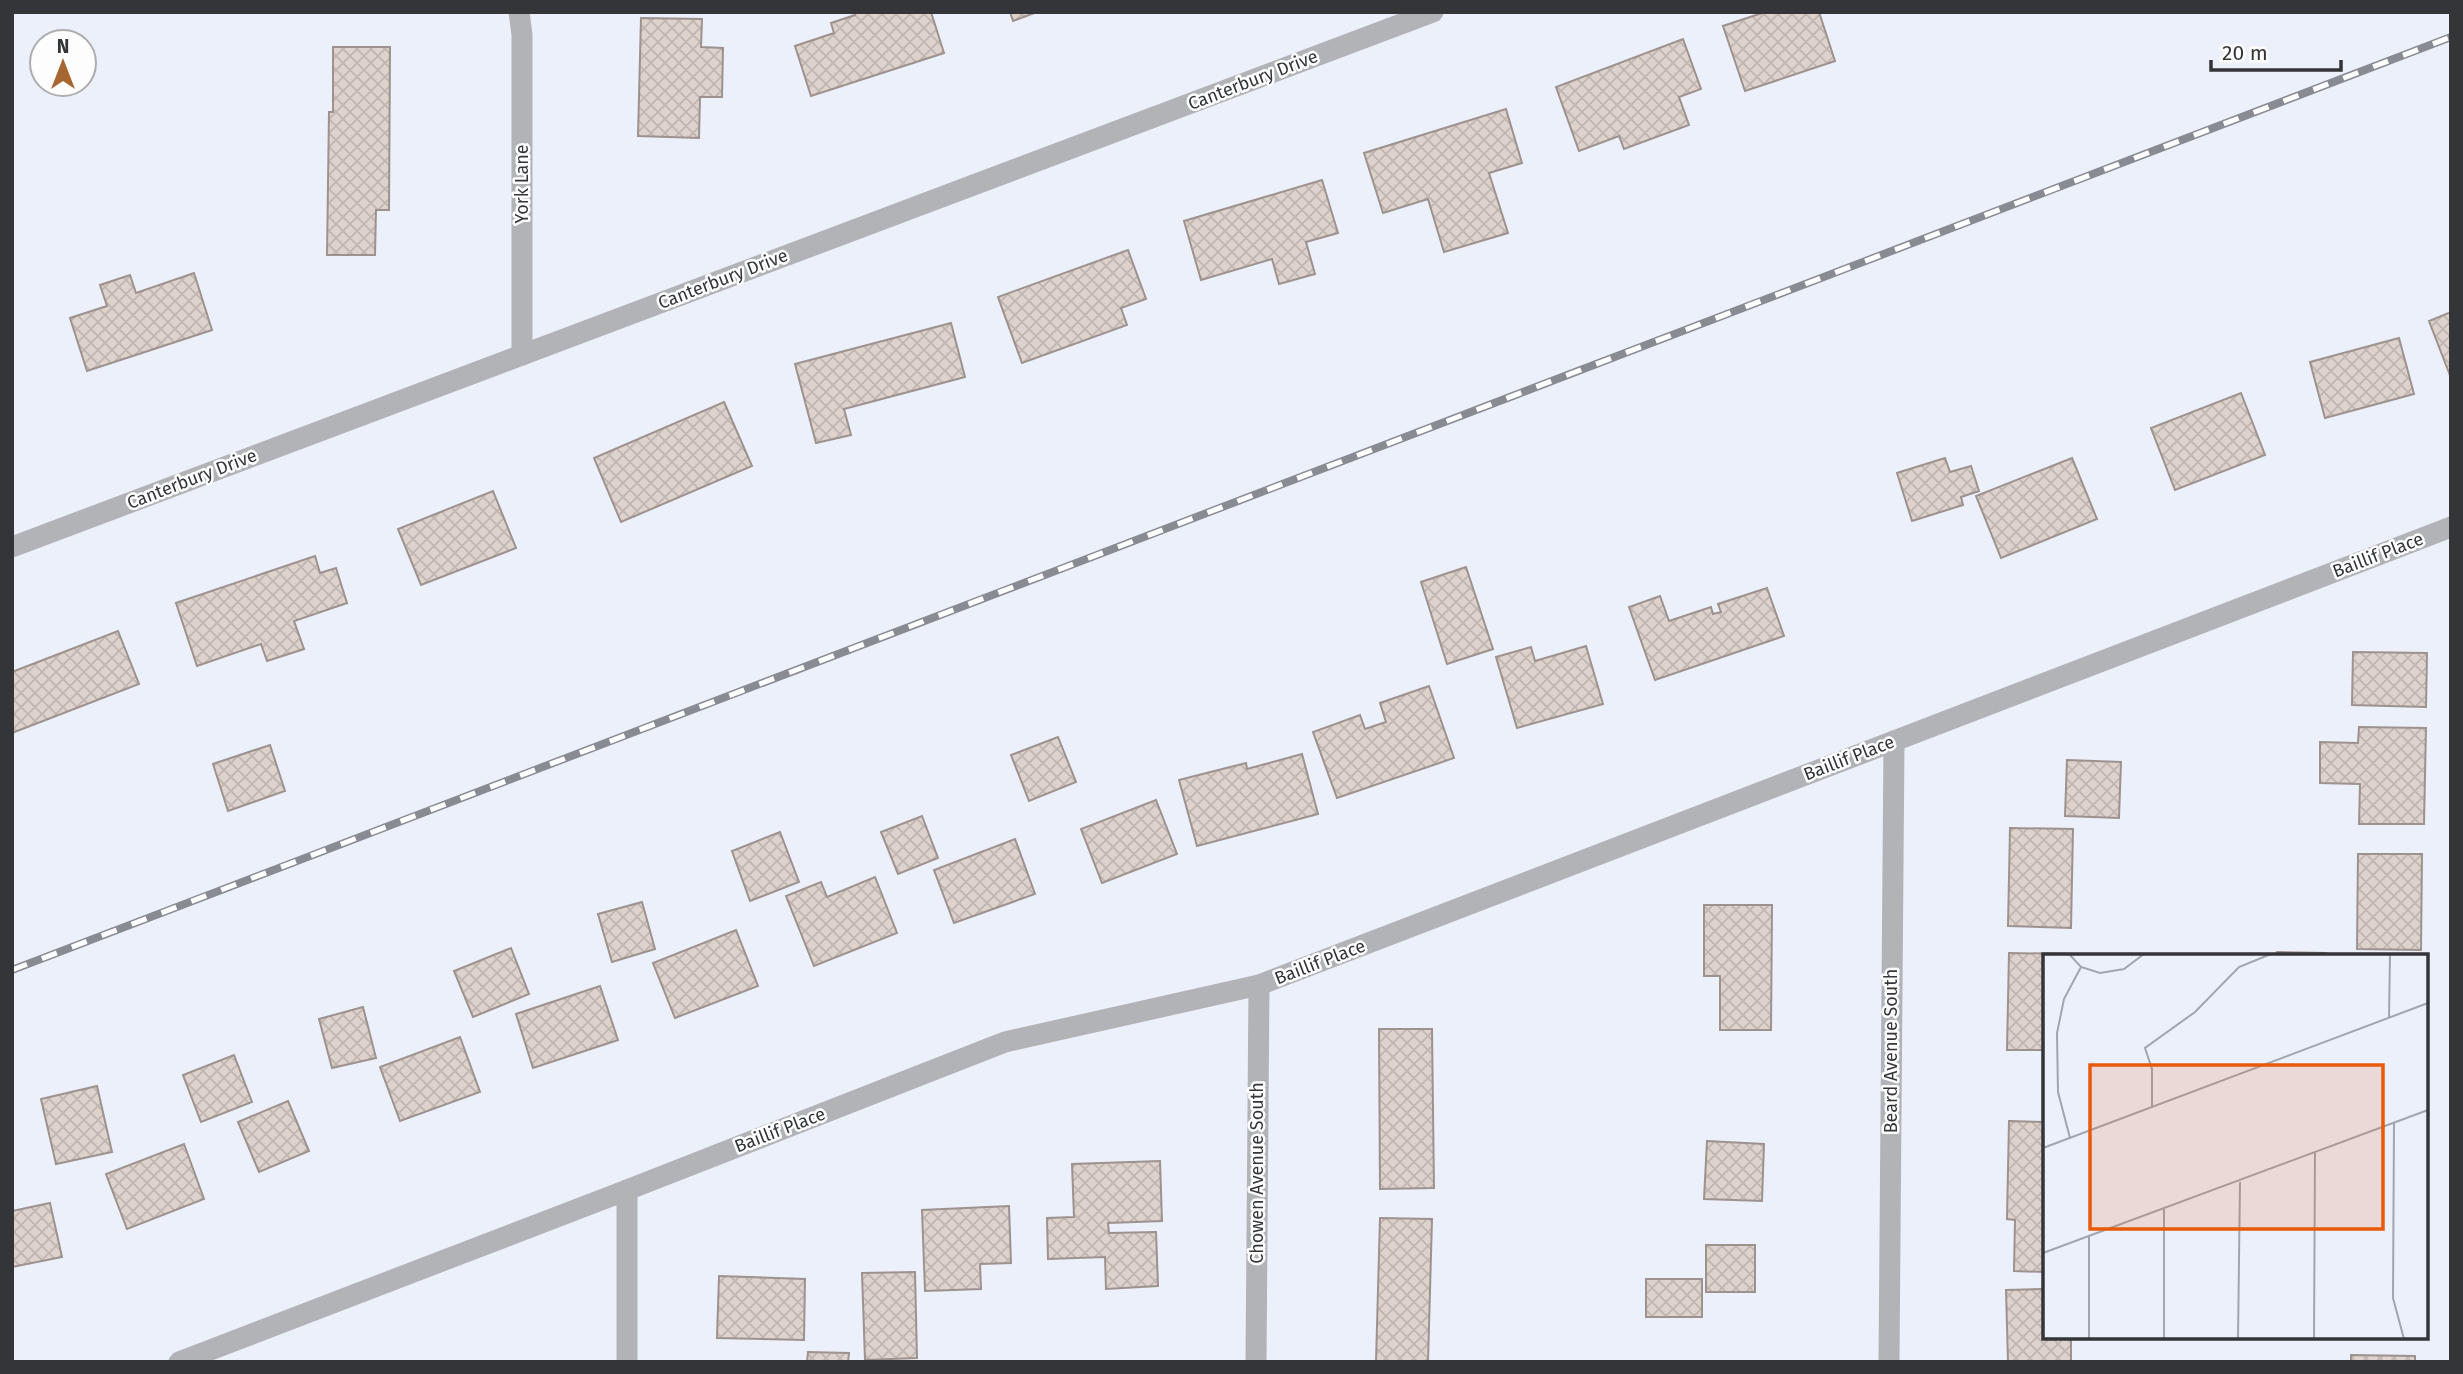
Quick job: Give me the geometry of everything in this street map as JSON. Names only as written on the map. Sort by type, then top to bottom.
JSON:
[{"type":"street","name":"York Lane","points":[[519,12],[522,35],[522,355]]},
{"type":"street","name":"Canterbury Drive","points":[[12,547],[1433,12]]},
{"type":"street","name":"Baillif Place","points":[[179,1362],[1005,1042],[1259,985],[2451,527]]},
{"type":"street","name":"Beard Avenue South","points":[[1889,1362],[1894,741]]},
{"type":"street","name":"Chowen Avenue South","points":[[1256,1362],[1259,985]]},
{"type":"street","points":[[627,1190],[627,1362]]},
{"type":"building","points":[[854,12],[931,12],[944,53],[811,96],[795,46],[834,33],[831,23],[855,15]]},
{"type":"building","points":[[1010,12],[1037,12],[1013,21]]},
{"type":"building","points":[[1765,12],[1819,12],[1835,61],[1745,91],[1723,26]]},
{"type":"building","points":[[641,18],[702,19],[701,47],[723,48],[722,97],[700,97],[699,138],[638,136]]},
{"type":"building","points":[[1683,39],[1701,89],[1679,97],[1689,125],[1624,149],[1619,136],[1579,151],[1556,87]]},
{"type":"building","points":[[333,47],[390,47],[389,210],[376,210],[375,255],[327,255],[329,112],[333,112]]},
{"type":"building","points":[[1506,109],[1522,163],[1489,173],[1508,233],[1444,252],[1428,199],[1383,213],[1364,153]]},
{"type":"building","points":[[1322,180],[1338,233],[1306,242],[1315,274],[1279,284],[1272,259],[1201,280],[1184,221]]},
{"type":"building","points":[[1128,250],[1146,299],[1121,308],[1127,325],[1022,363],[998,297]]},
{"type":"building","points":[[194,273],[212,330],[87,371],[70,318],[107,306],[100,285],[130,275],[136,293]]},
{"type":"building","points":[[2451,312],[2451,378],[2429,321]]},
{"type":"building","points":[[951,323],[965,377],[844,409],[851,435],[816,443],[795,364]]},
{"type":"building","points":[[2399,338],[2414,394],[2325,418],[2310,362]]},
{"type":"building","points":[[2241,393],[2265,455],[2175,490],[2151,428]]},
{"type":"building","points":[[724,402],[752,466],[621,522],[594,458]]},
{"type":"building","points":[[1945,458],[1950,472],[1971,466],[1979,491],[1961,497],[1963,505],[1912,521],[1897,473]]},
{"type":"building","points":[[2072,458],[2097,519],[2001,558],[1976,496]]},
{"type":"building","points":[[493,491],[516,548],[421,585],[398,529]]},
{"type":"building","points":[[315,556],[320,573],[336,568],[347,603],[294,621],[304,649],[267,661],[261,644],[197,666],[176,603]]},
{"type":"building","points":[[1466,567],[1493,649],[1447,664],[1421,582]]},
{"type":"building","points":[[1767,588],[1784,636],[1655,680],[1629,607],[1660,596],[1669,621],[1711,607],[1713,614],[1721,612],[1718,604]]},
{"type":"building","points":[[118,631],[139,684],[12,733],[12,672]]},
{"type":"building","points":[[1586,646],[1603,704],[1517,728],[1496,657],[1531,647],[1535,661]]},
{"type":"building","points":[[2353,652],[2427,653],[2426,707],[2352,705]]},
{"type":"building","points":[[1429,686],[1454,758],[1337,798],[1313,732],[1360,715],[1365,729],[1386,722],[1380,703]]},
{"type":"building","points":[[2359,727],[2426,728],[2424,824],[2359,824],[2360,784],[2320,783],[2320,742],[2358,743]]},
{"type":"building","points":[[1058,737],[1076,782],[1029,801],[1011,755]]},
{"type":"building","points":[[270,745],[285,791],[228,811],[213,764]]},
{"type":"building","points":[[1302,754],[1318,814],[1197,846],[1179,780],[1246,763],[1247,769]]},
{"type":"building","points":[[2067,760],[2121,762],[2119,818],[2065,816]]},
{"type":"building","points":[[1156,800],[1177,854],[1102,883],[1081,829]]},
{"type":"building","points":[[922,816],[938,858],[898,874],[881,832]]},
{"type":"building","points":[[2010,828],[2073,829],[2071,928],[2008,926]]},
{"type":"building","points":[[780,832],[799,882],[750,901],[732,851]]},
{"type":"building","points":[[1015,839],[1035,894],[954,923],[934,870]]},
{"type":"building","points":[[2358,854],[2422,854],[2421,950],[2357,949]]},
{"type":"building","points":[[875,877],[897,933],[814,966],[786,896],[821,882],[827,897]]},
{"type":"building","points":[[642,902],[655,949],[612,962],[598,914]]},
{"type":"building","points":[[1704,905],[1772,905],[1771,1030],[1720,1030],[1720,976],[1704,976]]},
{"type":"building","points":[[736,930],[758,986],[675,1018],[653,963]]},
{"type":"building","points":[[511,948],[529,994],[473,1017],[454,971]]},
{"type":"building","points":[[2277,952],[2326,953],[2326,954]]},
{"type":"building","points":[[2009,953],[2074,954],[2043,954],[2043,1050],[2007,1050]]},
{"type":"building","points":[[600,986],[618,1040],[533,1068],[516,1014]]},
{"type":"building","points":[[363,1007],[376,1058],[332,1068],[319,1019]]},
{"type":"building","points":[[1379,1029],[1432,1029],[1434,1188],[1380,1189]]},
{"type":"building","points":[[460,1037],[480,1092],[400,1121],[380,1067]]},
{"type":"building","points":[[234,1055],[252,1102],[201,1122],[183,1075]]},
{"type":"building","points":[[97,1086],[112,1152],[56,1164],[41,1099]]},
{"type":"building","points":[[288,1101],[309,1151],[259,1172],[238,1122]]},
{"type":"building","points":[[2009,1121],[2043,1122],[2043,1272],[2014,1271],[2015,1220],[2007,1219]]},
{"type":"building","points":[[1707,1141],[1764,1144],[1762,1201],[1704,1199]]},
{"type":"building","points":[[184,1144],[204,1199],[127,1229],[106,1174]]},
{"type":"building","points":[[1160,1161],[1162,1221],[1108,1223],[1109,1233],[1156,1232],[1158,1286],[1106,1289],[1105,1257],[1048,1259],[1047,1218],[1074,1217],[1072,1164]]},
{"type":"building","points":[[50,1203],[62,1257],[12,1267],[12,1211]]},
{"type":"building","points":[[1009,1206],[1011,1263],[980,1264],[981,1289],[925,1291],[922,1210]]},
{"type":"building","points":[[1380,1218],[1432,1219],[1428,1362],[1376,1362]]},
{"type":"building","points":[[1706,1245],[1755,1245],[1755,1292],[1706,1292]]},
{"type":"building","points":[[915,1272],[917,1358],[865,1360],[862,1273]]},
{"type":"building","points":[[719,1276],[805,1279],[804,1340],[717,1338]]},
{"type":"building","points":[[1646,1279],[1702,1279],[1702,1317],[1646,1317]]},
{"type":"building","points":[[2043,1289],[2043,1339],[2071,1339],[2071,1362],[2008,1362],[2006,1290]]},
{"type":"building","points":[[808,1352],[849,1353],[848,1362],[807,1362]]},
{"type":"building","points":[[2351,1355],[2415,1356],[2415,1362],[2351,1362]]},
{"type":"railway","points":[[12,970],[2451,37]]}]
